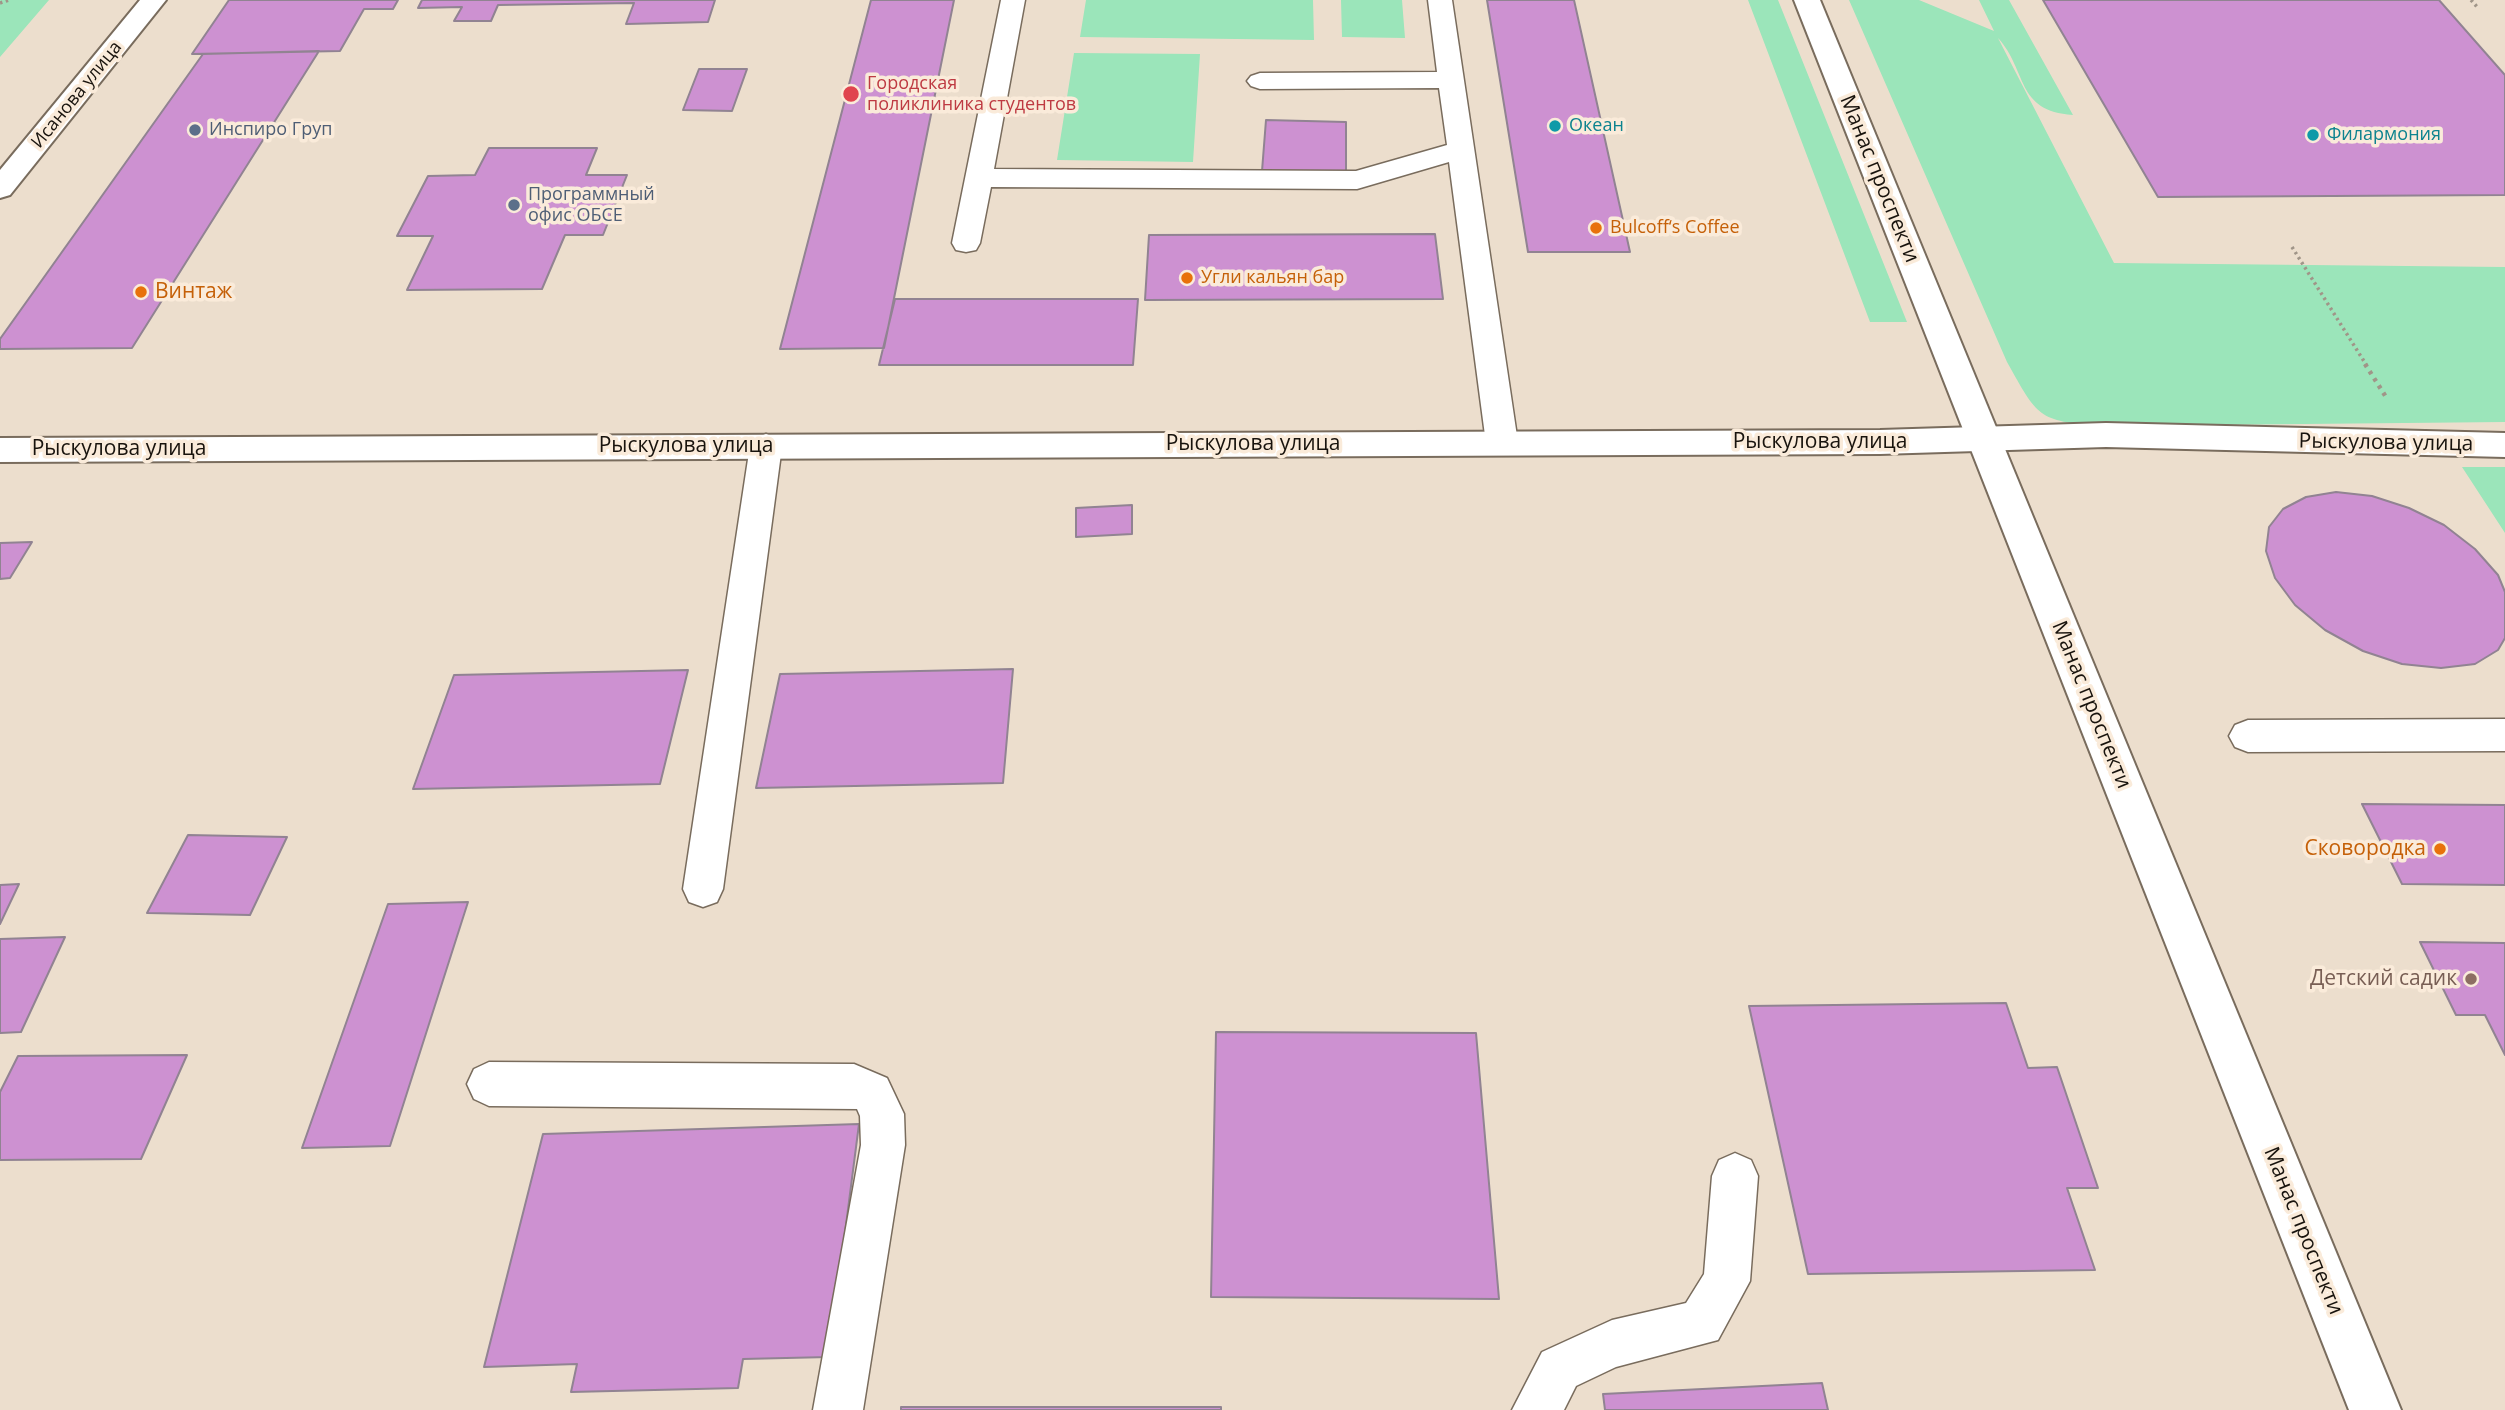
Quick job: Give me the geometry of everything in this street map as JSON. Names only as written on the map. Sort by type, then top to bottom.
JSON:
[{"type":"street","name":"Исанова улица","points":[[0,189],[153,0]]},
{"type":"street","name":"Манас проспекти","points":[[1807,0],[2375,1410]]},
{"type":"street","name":"Рыскулова улица","points":[[0,450],[1984,440],[2106,435],[2505,445]]},
{"type":"lane","points":[[966,243],[1013,0]]},
{"type":"lane","points":[[1440,0],[1502,443]]},
{"type":"lane","points":[[1260,81],[1451,80]]},
{"type":"lane","points":[[978,178],[1357,180],[1461,149]]},
{"type":"lane","points":[[703,889],[766,446]]},
{"type":"lane","points":[[2248,736],[2505,735]]},
{"type":"lane","points":[[489,1084],[854,1086],[872,1093],[882,1114],[883,1145],[838,1410]]},
{"type":"lane","points":[[1537,1410],[1559,1369],[1612,1344],[1701,1323],[1727,1281],[1735,1176]]},
{"type":"path","points":[[0,3],[9,0]]},
{"type":"path","points":[[2471,0],[2479,9]]},
{"type":"path","points":[[2292,247],[2416,444]]},
{"type":"green space","points":[[0,0],[49,0],[0,57]]},
{"type":"green space","points":[[1086,0],[1313,0],[1314,40],[1080,37]]},
{"type":"green space","points":[[1341,0],[1402,0],[1405,38],[1342,37]]},
{"type":"green space","points":[[1748,0],[1778,0],[1907,322],[1870,322]]},
{"type":"green space","points":[[1849,0],[1919,0],[1994,31],[1979,0],[2009,0],[2073,115],[2054,112],[2032,98],[1998,38],[2114,263],[2505,267],[2505,422],[2101,426],[2064,422],[2042,413],[2033,405],[2007,362]]},
{"type":"green space","points":[[1074,53],[1200,54],[1193,162],[1057,160]]},
{"type":"green space","points":[[2462,467],[2505,467],[2505,533]]},
{"type":"building","points":[[229,0],[398,0],[393,9],[364,9],[340,51],[192,54]]},
{"type":"building","points":[[422,0],[715,0],[708,22],[626,24],[634,3],[498,5],[491,21],[454,21],[462,7],[418,8]]},
{"type":"building","points":[[871,0],[954,0],[884,348],[780,349]]},
{"type":"building","name":"Океан","points":[[1487,0],[1574,0],[1630,252],[1528,252]]},
{"type":"building","name":"Филармония","points":[[2043,0],[2439,0],[2505,75],[2505,195],[2158,197]]},
{"type":"building","points":[[319,51],[132,348],[0,349],[0,339],[203,54]]},
{"type":"building","points":[[699,69],[747,69],[732,111],[683,110]]},
{"type":"building","points":[[1266,120],[1346,122],[1346,173],[1262,171]]},
{"type":"building","name":"Программный офис ОБСЕ","points":[[489,148],[597,148],[586,175],[627,175],[603,235],[565,235],[542,289],[407,290],[433,236],[397,236],[428,176],[475,175]]},
{"type":"building","points":[[1435,234],[1443,299],[1145,300],[1149,235]]},
{"type":"building","points":[[895,299],[1138,299],[1133,365],[879,365]]},
{"type":"building","points":[[2336,492],[2372,496],[2409,508],[2444,525],[2475,549],[2498,575],[2505,592],[2505,638],[2498,650],[2475,664],[2441,668],[2402,664],[2363,651],[2325,630],[2295,605],[2275,578],[2266,551],[2269,527],[2283,509],[2306,497]]},
{"type":"building","points":[[1132,505],[1132,534],[1076,537],[1076,508]]},
{"type":"building","points":[[32,542],[10,578],[0,579],[0,543]]},
{"type":"building","points":[[1013,669],[1003,783],[756,788],[780,674]]},
{"type":"building","points":[[688,670],[660,784],[413,789],[454,675]]},
{"type":"building","points":[[2362,804],[2505,805],[2505,885],[2402,884]]},
{"type":"building","points":[[188,835],[287,837],[250,915],[147,913]]},
{"type":"building","points":[[19,884],[0,924],[0,885]]},
{"type":"building","points":[[468,902],[390,1146],[302,1148],[388,904]]},
{"type":"building","points":[[65,937],[21,1032],[0,1033],[0,939]]},
{"type":"building","name":"Детский садик","points":[[2420,942],[2505,943],[2505,1055],[2485,1015],[2456,1015]]},
{"type":"building","points":[[2006,1003],[2028,1068],[2057,1067],[2098,1188],[2067,1188],[2095,1270],[1808,1274],[1749,1006]]},
{"type":"building","points":[[1216,1032],[1476,1033],[1499,1299],[1211,1297]]},
{"type":"building","points":[[187,1055],[141,1159],[0,1160],[0,1092],[18,1056]]},
{"type":"building","points":[[859,1124],[829,1357],[743,1359],[738,1388],[571,1392],[577,1364],[484,1367],[543,1134]]},
{"type":"building","points":[[1822,1383],[1828,1410],[1605,1410],[1603,1394]]},
{"type":"building","points":[[901,1407],[1221,1407],[1221,1410],[901,1410]]},
{"type":"place","name":"Городская поликлиника студентов","points":[[851,94]]},
{"type":"place","name":"Океан","points":[[1555,126]]},
{"type":"place","name":"Инспиро Груп","points":[[195,130]]},
{"type":"place","name":"Филармония","points":[[2313,135]]},
{"type":"place","name":"Программный офис ОБСЕ","points":[[514,205]]},
{"type":"place","name":"Bulcoff‘s Coffee","points":[[1596,228]]},
{"type":"place","name":"Угли кальян бар","points":[[1187,278]]},
{"type":"place","name":"Винтаж","points":[[141,292]]},
{"type":"place","name":"Сковородка","points":[[2440,849]]},
{"type":"place","name":"Детский садик","points":[[2471,979]]}]
